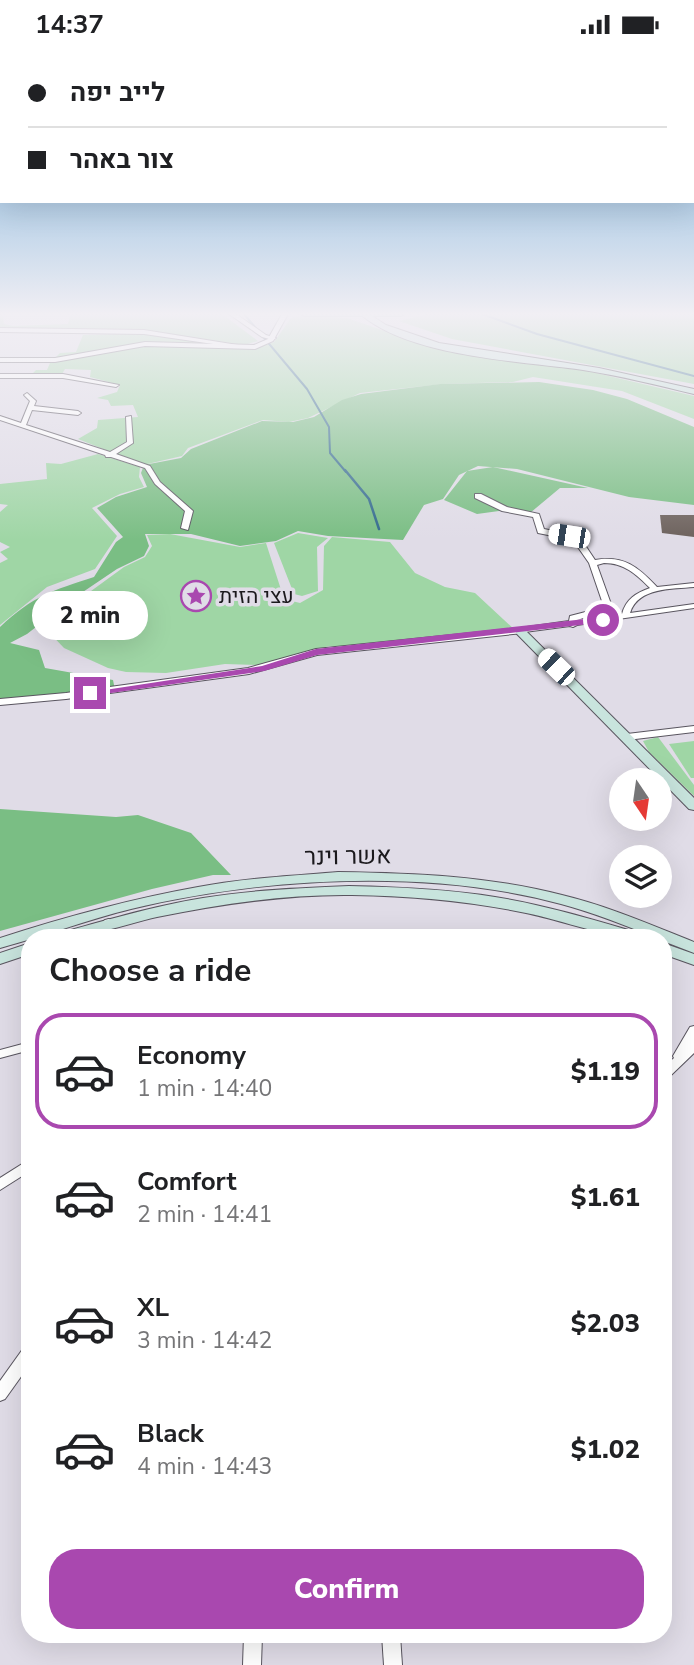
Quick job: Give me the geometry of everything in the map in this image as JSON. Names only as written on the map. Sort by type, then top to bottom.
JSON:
[{"type":"main road","points":[[520,631],[694,806]]},
{"type":"main road","name":"אשר וינר","points":[[43,929],[195,891],[341,877],[443,880],[520,891],[583,906],[637,929]]},
{"type":"main road","name":"אשר וינר","points":[[90,929],[219,900],[328,890],[450,895],[530,907],[607,929]]},
{"type":"main road","name":"אשר וינר","points":[[0,943],[21,936]]},
{"type":"main road","name":"אשר וינר","points":[[672,944],[691,952]]},
{"type":"main road","name":"אשר וינר","points":[[672,949],[691,952]]},
{"type":"main road","points":[[0,958],[21,952]]},
{"type":"street","points":[[23,425],[33,401],[27,395]]},
{"type":"street","points":[[32,408],[78,413]]},
{"type":"street","points":[[108,456],[130,443],[129,417]]},
{"type":"street","points":[[0,418],[152,470],[157,483],[189,511],[185,528]]},
{"type":"street","points":[[478,496],[505,509],[536,516],[541,531],[576,538],[593,563],[607,604],[604,610],[573,618],[573,625]]},
{"type":"street","points":[[593,563],[612,560],[629,563],[656,590]]},
{"type":"street","points":[[625,617],[632,600],[656,590],[694,585]]},
{"type":"street","points":[[0,702],[66,696],[249,671],[316,652],[573,625],[694,606]]},
{"type":"street","points":[[627,737],[694,729]]},
{"type":"street","points":[[103,929],[110,923]]},
{"type":"street","points":[[674,1065],[694,1030]]},
{"type":"street","points":[[674,1065],[694,1046]]},
{"type":"street","points":[[0,1054],[21,1048]]},
{"type":"street","points":[[0,1185],[21,1170]]},
{"type":"street","points":[[0,1394],[21,1364]]},
{"type":"street","points":[[252,1665],[253,1643]]},
{"type":"street","points":[[392,1643],[393,1665]]},
{"type":"green space","points":[[118,389],[393,389],[360,393],[308,418],[289,422],[263,420],[188,448],[182,456],[143,465],[78,439],[97,428],[98,420],[138,417],[133,405],[111,406],[108,400],[97,398]]},
{"type":"green space","points":[[397,389],[589,389],[627,399],[694,427],[694,505],[629,497],[517,469],[478,466],[459,475],[443,499],[424,505],[403,540],[328,536],[298,531],[276,541],[240,546],[191,534],[145,534],[149,546],[144,556],[117,569],[27,634],[10,643],[39,650],[45,668],[113,680],[115,690],[0,704],[0,627],[44,595],[94,577],[116,542],[123,537],[97,508],[116,497],[147,487],[141,473],[144,465],[181,458],[191,449],[262,421],[293,422],[314,417],[342,400],[361,394]]},
{"type":"green space","points":[[612,389],[666,389],[694,396],[694,419]]},
{"type":"green space","points":[[98,454],[140,467],[139,477],[144,487],[120,494],[92,508],[117,536],[95,569],[47,587],[0,625],[0,563],[8,559],[0,552],[10,547],[0,542],[0,512],[8,505],[0,504],[0,484],[47,479],[46,463],[61,464]]},
{"type":"green space","points":[[493,467],[588,488],[560,488],[530,513],[513,509],[477,514],[444,500],[467,471]]},
{"type":"green space","points":[[298,533],[328,538],[317,547],[318,591],[302,596],[294,594],[274,543]]},
{"type":"green space","points":[[170,534],[240,547],[266,543],[284,599],[300,603],[323,590],[324,546],[332,537],[390,542],[415,573],[445,587],[475,593],[516,631],[361,646],[329,646],[257,665],[225,664],[166,673],[126,672],[108,668],[64,648],[43,626],[124,567],[145,557],[152,546],[147,535]]},
{"type":"green space","points":[[658,737],[694,785],[694,796],[672,774],[672,768],[665,768],[649,752],[643,741]]},
{"type":"green space","points":[[694,741],[694,778],[691,778],[669,744]]},
{"type":"green space","points":[[0,809],[116,817],[138,815],[191,833],[231,875],[213,875],[152,889],[0,931]]},
{"type":"building","points":[[660,515],[694,515],[694,537],[662,533]]},
{"type":"waterway","points":[[307,389],[329,427],[330,453],[346,472]]},
{"type":"waterway","points":[[345,470],[369,499],[379,529]]},
{"type":"place","name":"עצי הזית","points":[[196,596]]},
{"type":"route","points":[[90,693],[211,674],[249,671],[316,652],[499,634],[603,620]]}]
